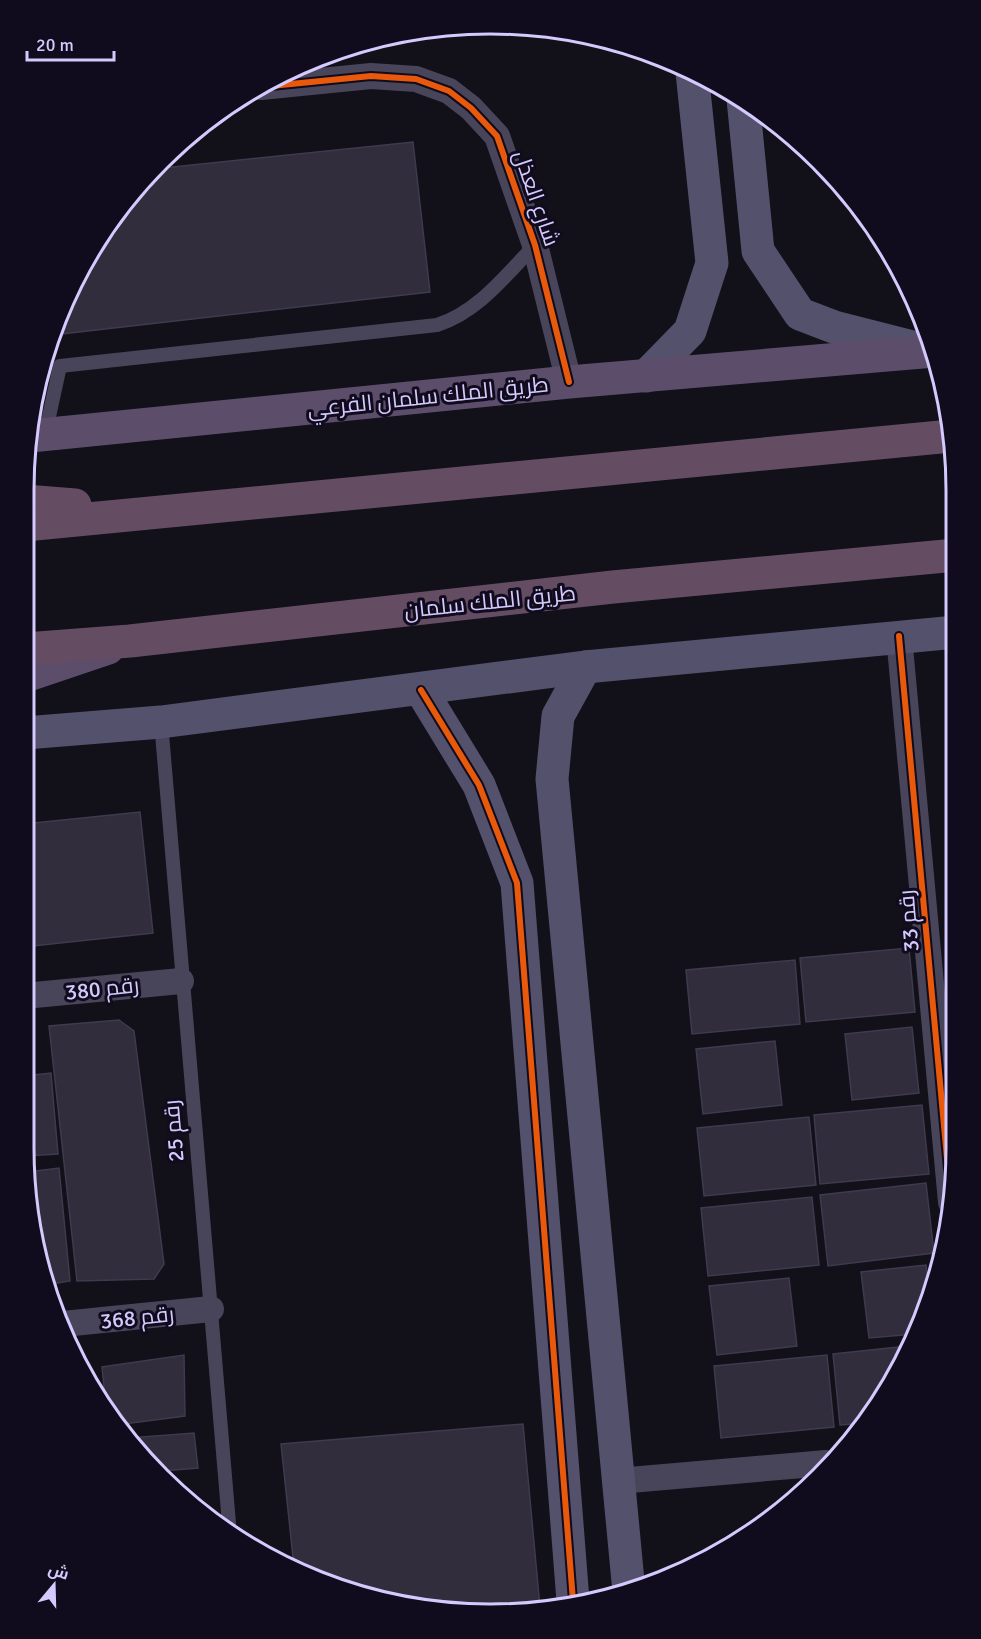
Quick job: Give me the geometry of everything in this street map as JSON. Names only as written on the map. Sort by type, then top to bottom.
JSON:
[{"type":"highway","points":[[34,524],[944,437]]},
{"type":"highway","points":[[34,502],[154,512]]},
{"type":"highway","name":"طريق الملك سلمان","points":[[34,648],[130,641],[613,587],[946,556]]},
{"type":"main road","name":"طريق الملك سلمان الفرعي","points":[[38,435],[569,382],[924,352]]},
{"type":"main road","points":[[34,673],[130,641]]},
{"type":"street","name":"شارع العذل","points":[[284,85],[371,76],[416,78],[449,91],[471,108],[497,136],[535,245],[569,382]]},
{"type":"street","points":[[646,376],[690,331],[712,263],[693,83]]},
{"type":"street","points":[[744,111],[758,251],[800,314],[834,327],[924,349]]},
{"type":"street","points":[[34,733],[161,722],[585,667],[946,633]]},
{"type":"street","name":"رقم 33","points":[[898,636],[944,996],[946,1055]]},
{"type":"street","points":[[585,667],[558,716],[552,779],[557,810],[566,929],[628,1583]]},
{"type":"street","points":[[421,690],[521,855],[545,854],[557,810]]},
{"type":"street","points":[[479,785],[517,882],[573,1597]]},
{"type":"street","points":[[517,882],[551,881],[566,929]]},
{"type":"street","name":"رقم 380","points":[[34,995],[181,981]]},
{"type":"street","name":"رقم 368","points":[[69,1323],[211,1309]]},
{"type":"street","points":[[618,1481],[820,1464]]},
{"type":"lane","points":[[38,432],[60,366],[437,325],[458,319],[478,303],[535,245]]},
{"type":"lane","name":"رقم 25","points":[[161,722],[181,981],[229,1522]]},
{"type":"building","points":[[413,142],[430,292],[63,334],[82,289],[111,237],[169,167]]},
{"type":"building","points":[[140,812],[153,933],[34,946],[34,823]]},
{"type":"building","points":[[909,948],[915,1012],[806,1022],[800,958]]},
{"type":"building","points":[[795,960],[800,1024],[692,1034],[686,970]]},
{"type":"building","points":[[119,1020],[134,1031],[164,1264],[154,1279],[77,1281],[49,1026]]},
{"type":"building","points":[[912,1027],[919,1093],[852,1100],[845,1034]]},
{"type":"building","points":[[775,1041],[782,1105],[703,1114],[696,1049]]},
{"type":"building","points":[[51,1073],[58,1154],[34,1155],[34,1075]]},
{"type":"building","points":[[922,1105],[929,1174],[820,1184],[814,1115]]},
{"type":"building","points":[[809,1117],[816,1185],[704,1196],[697,1128]]},
{"type":"building","points":[[59,1168],[70,1281],[55,1283],[50,1267],[38,1208],[35,1171]]},
{"type":"building","points":[[926,1183],[934,1253],[828,1266],[820,1195]]},
{"type":"building","points":[[812,1197],[819,1265],[708,1276],[701,1208]]},
{"type":"building","points":[[926,1265],[927,1278],[906,1335],[869,1338],[861,1272]]},
{"type":"building","points":[[789,1278],[797,1346],[717,1355],[709,1286]]},
{"type":"building","points":[[900,1347],[870,1402],[854,1424],[840,1425],[833,1354]]},
{"type":"building","points":[[184,1355],[185,1416],[127,1424],[104,1391],[102,1367]]},
{"type":"building","points":[[827,1355],[834,1427],[721,1438],[714,1366]]},
{"type":"building","points":[[523,1424],[540,1602],[461,1604],[402,1596],[344,1580],[293,1559],[281,1444]]},
{"type":"building","points":[[194,1433],[198,1468],[168,1471],[138,1437]]},
{"type":"cycle path","points":[[284,85],[371,76],[416,79],[449,91],[471,108],[497,136],[535,245],[569,382]]},
{"type":"cycle path","points":[[899,636],[946,1148]]},
{"type":"cycle path","points":[[421,690],[479,785],[517,883],[573,1597]]}]
